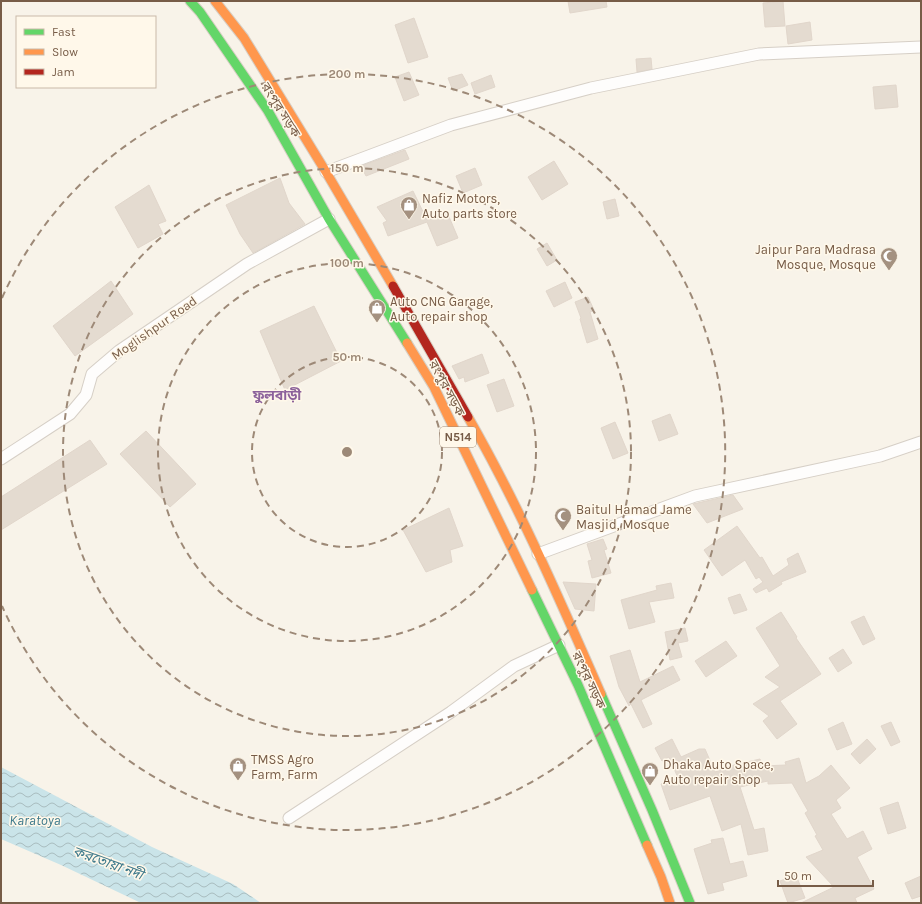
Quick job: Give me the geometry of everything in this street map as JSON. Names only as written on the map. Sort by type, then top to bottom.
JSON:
[{"type":"highway","name":"রংপুর সড়ক","points":[[190,1],[200,12],[268,111],[329,218],[434,388],[584,699],[661,877],[670,903]]},
{"type":"highway","name":"রংপুর সড়ক","points":[[215,1],[244,38],[326,172],[487,451],[538,554],[652,810],[690,903]]},
{"type":"street","points":[[326,172],[451,126],[591,88],[759,54],[921,47]]},
{"type":"street","name":"Moglishpur Road","points":[[1,459],[70,414],[86,395],[92,374],[119,351],[247,264],[329,218]]},
{"type":"street","points":[[538,554],[695,496],[880,456],[921,442]]},
{"type":"street","points":[[289,818],[451,712],[514,666],[559,645]]},
{"type":"water","name":"Karatoya","points":[[1,767],[152,847],[233,884],[261,903],[141,903],[61,865],[1,839]]},
{"type":"building","points":[[568,1],[606,1],[607,7],[570,13]]},
{"type":"building","points":[[783,1],[785,26],[765,27],[763,3]]},
{"type":"building","points":[[414,18],[428,57],[408,63],[395,25]]},
{"type":"building","points":[[810,22],[812,40],[788,44],[786,26]]},
{"type":"building","points":[[651,58],[652,69],[637,72],[636,59]]},
{"type":"building","points":[[409,72],[419,95],[404,101],[395,77]]},
{"type":"building","points":[[462,74],[468,85],[453,91],[448,78]]},
{"type":"building","points":[[491,75],[495,87],[475,94],[471,83]]},
{"type":"building","points":[[896,85],[898,107],[875,109],[873,87]]},
{"type":"building","points":[[405,150],[409,159],[366,176],[361,166]]},
{"type":"building","points":[[554,161],[568,184],[542,200],[528,177]]},
{"type":"building","points":[[475,168],[482,185],[463,193],[456,176]]},
{"type":"building","points":[[280,178],[289,203],[305,224],[253,253],[240,234],[226,205]]},
{"type":"building","points":[[149,185],[166,221],[158,224],[163,234],[138,248],[115,207]]},
{"type":"building","points":[[413,191],[427,220],[447,212],[458,238],[437,246],[427,222],[388,236],[383,223],[387,221],[377,207]]},
{"type":"building","points":[[615,199],[619,216],[607,219],[603,202]]},
{"type":"building","points":[[547,243],[557,260],[547,266],[537,249]]},
{"type":"building","points":[[111,281],[133,314],[75,356],[53,326]]},
{"type":"building","points":[[565,282],[572,298],[554,307],[546,291]]},
{"type":"building","points":[[588,297],[594,310],[590,312],[598,339],[587,343],[580,319],[581,318],[575,302]]},
{"type":"building","points":[[314,306],[341,361],[285,390],[260,331]]},
{"type":"building","points":[[482,354],[489,373],[465,382],[464,377],[459,379],[452,366]]},
{"type":"building","points":[[504,379],[514,406],[497,412],[487,385]]},
{"type":"building","points":[[670,414],[678,434],[659,441],[652,421]]},
{"type":"building","points":[[615,422],[628,453],[613,459],[601,428]]},
{"type":"building","points":[[146,431],[196,484],[170,507],[120,454]]},
{"type":"building","points":[[90,440],[107,464],[1,530],[1,497]]},
{"type":"building","points":[[733,495],[743,509],[707,523],[693,504]]},
{"type":"building","points":[[449,508],[463,546],[450,550],[452,562],[426,572],[403,530]]},
{"type":"building","points":[[737,526],[760,558],[762,557],[773,576],[789,565],[787,559],[798,553],[806,572],[781,582],[782,584],[769,592],[767,588],[756,593],[753,589],[763,582],[759,577],[756,579],[745,560],[722,576],[704,550]]},
{"type":"building","points":[[603,539],[607,549],[604,550],[611,573],[592,578],[588,561],[592,560],[587,544]]},
{"type":"building","points":[[563,582],[596,584],[594,611],[575,609]]},
{"type":"building","points":[[671,583],[674,598],[649,602],[655,622],[629,629],[621,600],[657,590],[656,586]]},
{"type":"building","points":[[740,594],[747,610],[734,614],[728,598]]},
{"type":"building","points":[[781,612],[797,637],[796,638],[821,674],[780,701],[797,724],[777,739],[763,721],[769,716],[753,704],[780,687],[765,677],[780,666],[756,628]]},
{"type":"building","points":[[864,616],[875,639],[863,645],[851,622]]},
{"type":"building","points":[[685,628],[688,641],[678,643],[682,657],[670,660],[665,632]]},
{"type":"building","points":[[726,641],[737,656],[706,677],[695,661]]},
{"type":"building","points":[[843,649],[852,663],[838,672],[829,658]]},
{"type":"building","points":[[630,650],[640,682],[673,666],[680,680],[641,700],[652,724],[643,728],[631,704],[629,706],[619,687],[610,656]]},
{"type":"building","points":[[843,722],[852,744],[837,750],[828,729]]},
{"type":"building","points":[[891,722],[900,742],[891,746],[881,726]]},
{"type":"building","points":[[672,739],[681,757],[699,749],[705,749],[715,772],[730,766],[760,759],[762,766],[786,765],[785,762],[799,758],[806,783],[819,776],[831,765],[850,788],[836,800],[841,808],[831,814],[847,839],[863,831],[872,849],[857,857],[874,889],[855,898],[857,903],[801,903],[834,887],[806,857],[823,850],[805,813],[808,811],[792,783],[768,784],[768,781],[740,787],[754,830],[764,828],[768,851],[748,855],[741,824],[722,831],[710,796],[670,810],[661,784],[678,778],[669,757],[662,761],[655,748]]},
{"type":"building","points":[[867,739],[876,749],[860,764],[851,754]]},
{"type":"building","points":[[898,802],[906,828],[888,834],[880,808]]},
{"type":"building","points":[[723,838],[730,864],[743,861],[747,876],[722,883],[724,890],[708,894],[694,849],[712,843],[711,840]]},
{"type":"building","points":[[796,875],[805,898],[788,903],[780,881]]},
{"type":"building","points":[[921,876],[921,896],[912,899],[905,883]]},
{"type":"traffic: fast","points":[[190,1],[200,12],[268,111],[329,219],[407,343]]},
{"type":"traffic: fast","points":[[532,590],[578,685],[647,845]]},
{"type":"traffic: fast","points":[[601,694],[652,810],[690,903]]},
{"type":"traffic: slow","points":[[215,1],[244,38],[326,172],[393,286]]},
{"type":"traffic: slow","points":[[407,343],[434,387],[532,590]]},
{"type":"traffic: slow","points":[[468,417],[522,519],[601,694]]},
{"type":"traffic: slow","points":[[647,845],[661,877],[670,903]]},
{"type":"traffic: jam","points":[[393,286],[468,417]]},
{"type":"place","name":"Nafiz Motors, Auto parts store","points":[[409,220]]},
{"type":"place","name":"Jaipur Para Madrasa Mosque, Mosque","points":[[889,271]]},
{"type":"place","name":"Auto CNG Garage, Auto repair shop","points":[[377,323]]},
{"type":"place","name":"Baitul Hamad Jame Masjid, Mosque","points":[[563,531]]},
{"type":"place","name":"TMSS Agro Farm, Farm","points":[[238,781]]},
{"type":"place","name":"Dhaka Auto Space, Auto repair shop","points":[[650,786]]},
{"type":"district","name":"ফুলবাড়ী","points":[[277,395]]},
{"type":"water label","name":"করতোয়া নদী","points":[[108,863]]}]
